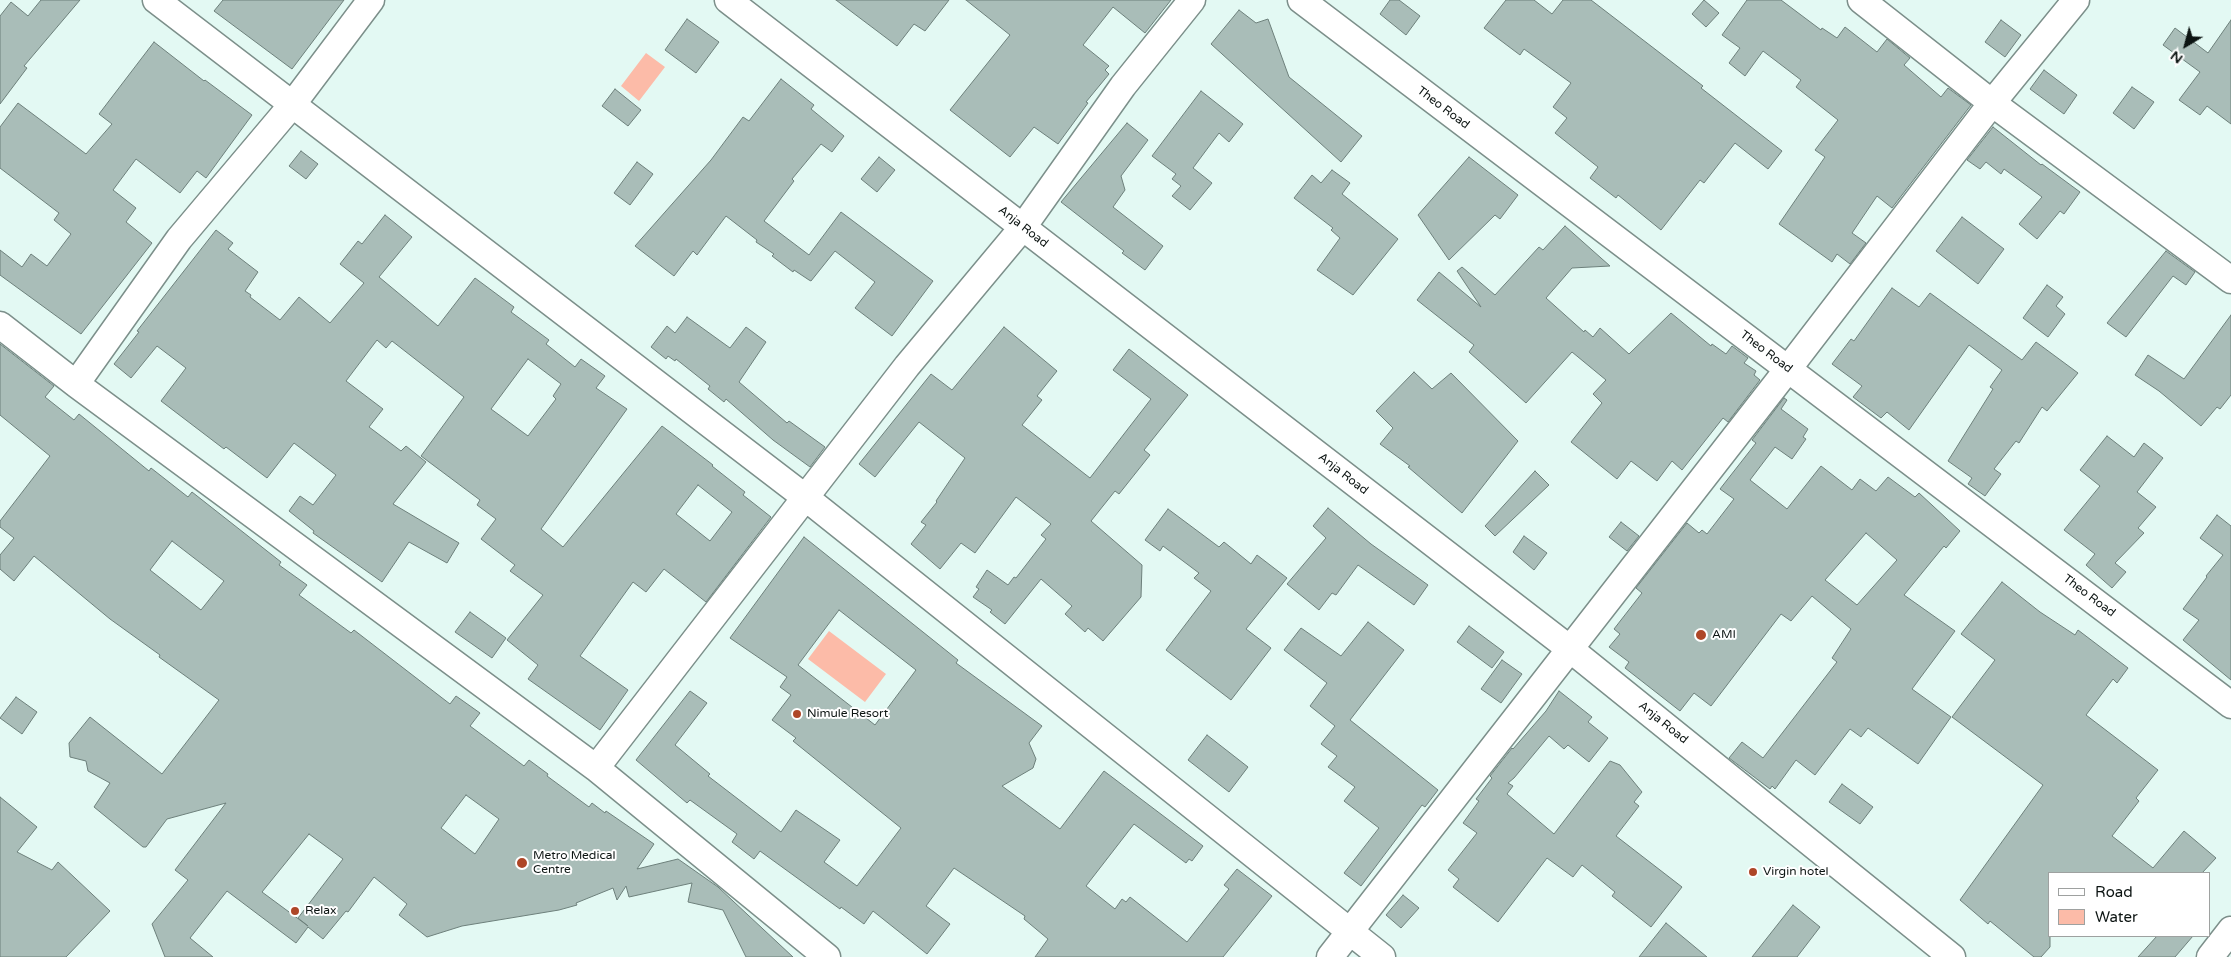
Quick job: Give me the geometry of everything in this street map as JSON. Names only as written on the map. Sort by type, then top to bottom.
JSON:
[{"type":"street","points":[[156,0],[806,498],[1382,957]]},
{"type":"street","points":[[76,384],[179,239],[292,105],[371,0]]},
{"type":"street","name":"Anja Road","points":[[728,0],[1570,649],[1952,957]]},
{"type":"street","points":[[596,768],[907,366],[1023,227],[1123,86],[1192,0]]},
{"type":"street","name":"Theo Road","points":[[1301,0],[2231,705]]},
{"type":"street","points":[[1860,0],[1992,103],[2231,280]]},
{"type":"street","points":[[1330,957],[1788,369],[1992,103],[2076,0]]},
{"type":"street","points":[[0,325],[76,384],[596,768],[827,957]]},
{"type":"street","points":[[2210,957],[2231,930]]},
{"type":"water","points":[[646,53],[665,67],[639,101],[621,86]]},
{"type":"water","points":[[829,631],[886,674],[865,702],[808,659]]},
{"type":"building","points":[[41,0],[80,0],[24,66],[27,68],[0,104],[0,16],[11,2],[28,16]]},
{"type":"building","points":[[223,0],[344,0],[292,69],[214,11]]},
{"type":"building","points":[[836,0],[949,0],[925,31],[914,24],[897,46]]},
{"type":"building","points":[[966,0],[1171,0],[1145,33],[1113,7],[1083,45],[1109,66],[1105,70],[1109,74],[1086,102],[1088,103],[1058,144],[1034,127],[1010,157],[950,110],[1010,35]]},
{"type":"building","points":[[1390,0],[1399,0],[1420,16],[1406,35],[1380,14]]},
{"type":"building","points":[[1506,0],[1534,0],[1552,14],[1563,0],[1591,0],[1703,86],[1701,88],[1782,151],[1768,169],[1735,143],[1704,183],[1700,180],[1661,230],[1618,195],[1616,198],[1590,178],[1598,167],[1555,133],[1567,118],[1553,107],[1571,83],[1524,49],[1520,55],[1484,28]]},
{"type":"building","points":[[1704,0],[1719,13],[1706,27],[1692,14]]},
{"type":"building","points":[[1747,0],[1781,0],[1821,30],[1822,28],[1837,38],[1845,27],[1877,52],[1887,39],[1910,58],[1904,65],[1941,97],[1948,88],[1971,105],[1892,208],[1877,196],[1852,233],[1866,243],[1850,264],[1837,254],[1832,262],[1779,224],[1825,157],[1815,150],[1838,120],[1796,87],[1801,80],[1763,51],[1745,76],[1729,63],[1740,48],[1722,35]]},
{"type":"building","points":[[1239,10],[1256,23],[1268,19],[1289,77],[1362,136],[1341,162],[1211,44]]},
{"type":"building","points":[[687,19],[719,42],[696,73],[665,50]]},
{"type":"building","points":[[2001,20],[2021,35],[2005,57],[1985,42]]},
{"type":"building","points":[[2231,20],[2231,124],[2207,106],[2200,115],[2179,100],[2200,72],[2163,45],[2175,28],[2208,53]]},
{"type":"building","points":[[154,42],[252,115],[206,178],[197,171],[180,193],[136,159],[113,190],[136,208],[126,222],[152,243],[81,334],[0,275],[0,250],[22,267],[31,254],[47,266],[71,234],[54,220],[59,213],[0,168],[0,127],[18,103],[86,154],[112,124],[99,114]]},
{"type":"building","points":[[2044,70],[2077,95],[2064,114],[2030,89]]},
{"type":"building","points":[[781,79],[814,105],[811,109],[844,136],[832,152],[821,144],[792,179],[794,181],[764,221],[809,255],[841,212],[933,281],[892,336],[855,308],[875,282],[835,251],[811,281],[794,270],[793,272],[772,256],[774,254],[756,242],[757,240],[726,216],[697,255],[693,251],[674,276],[635,246],[711,160],[743,117],[749,121]]},
{"type":"building","points":[[2132,87],[2154,102],[2134,129],[2113,113]]},
{"type":"building","points":[[615,89],[641,110],[628,126],[602,106]]},
{"type":"building","points":[[1201,91],[1243,124],[1229,142],[1219,133],[1193,168],[1212,183],[1190,210],[1172,196],[1181,186],[1172,179],[1176,174],[1152,156]]},
{"type":"building","points":[[1127,123],[1148,140],[1121,176],[1125,190],[1113,207],[1163,246],[1145,270],[1122,253],[1124,251],[1061,202]]},
{"type":"building","points":[[1993,127],[2041,165],[2080,192],[2064,214],[2060,211],[2037,239],[2019,224],[2042,197],[2004,169],[2001,174],[1986,162],[1980,169],[1967,160]]},
{"type":"building","points":[[301,151],[318,164],[306,179],[289,166]]},
{"type":"building","points":[[879,157],[895,170],[877,192],[861,179]]},
{"type":"building","points":[[1469,157],[1518,195],[1500,219],[1495,215],[1449,260],[1418,215]]},
{"type":"building","points":[[637,162],[653,174],[630,205],[614,193]]},
{"type":"building","points":[[1332,170],[1350,183],[1342,194],[1398,239],[1353,295],[1317,270],[1340,238],[1331,230],[1333,228],[1294,198],[1312,175],[1321,183]]},
{"type":"building","points":[[385,215],[412,237],[379,277],[438,326],[475,278],[514,307],[511,312],[549,340],[546,344],[575,367],[581,359],[605,376],[596,388],[627,409],[541,529],[563,547],[662,426],[713,465],[745,492],[743,495],[771,517],[706,602],[664,569],[646,592],[633,582],[580,656],[628,690],[600,730],[528,679],[538,665],[507,640],[543,595],[510,571],[515,565],[481,539],[496,519],[477,505],[480,500],[421,456],[464,397],[392,341],[386,348],[377,340],[346,381],[383,409],[369,427],[401,451],[406,446],[426,462],[393,504],[459,543],[447,563],[409,542],[382,582],[313,533],[314,531],[289,511],[300,496],[313,505],[336,475],[294,443],[267,478],[226,447],[224,449],[161,401],[186,368],[157,346],[131,378],[114,364],[139,332],[137,331],[216,230],[233,243],[228,249],[258,272],[245,291],[280,320],[299,297],[330,323],[364,283],[340,264],[358,241],[362,244]],"holes":[[[528,359],[561,384],[553,396],[556,399],[528,436],[491,409]],[[698,485],[732,512],[710,541],[676,514]]]},
{"type":"building","points":[[1962,217],[2004,249],[1978,284],[1936,251]]},
{"type":"building","points":[[1565,226],[1610,266],[1572,268],[1546,298],[1584,332],[1585,330],[1593,337],[1600,328],[1629,354],[1671,313],[1711,346],[1712,344],[1726,354],[1732,346],[1748,358],[1744,363],[1756,371],[1754,375],[1760,380],[1728,422],[1723,418],[1682,470],[1672,461],[1657,481],[1631,461],[1617,479],[1571,442],[1602,403],[1593,394],[1606,380],[1572,352],[1526,403],[1469,352],[1474,345],[1417,300],[1439,272],[1481,307],[1457,271],[1462,267],[1495,295],[1539,247],[1543,250]]},
{"type":"building","points":[[2166,251],[2195,272],[2186,285],[2173,276],[2126,337],[2107,323]]},
{"type":"building","points":[[2047,285],[2063,297],[2056,306],[2065,314],[2048,337],[2023,318]]},
{"type":"building","points":[[1892,288],[1919,307],[1930,293],[2022,360],[2036,342],[2078,373],[2047,411],[2042,407],[2019,443],[2016,441],[1994,469],[2001,474],[1985,496],[1968,484],[1972,478],[1948,461],[1993,389],[1990,387],[2002,370],[1969,345],[1909,430],[1887,412],[1881,418],[1853,397],[1862,386],[1832,364],[1851,339],[1854,341]]},
{"type":"building","points":[[2231,315],[2231,395],[2220,409],[2217,407],[2201,426],[2159,391],[2135,375],[2148,355],[2184,379]]},
{"type":"building","points":[[687,317],[730,348],[746,327],[766,342],[739,382],[787,423],[789,421],[825,447],[810,467],[773,440],[726,399],[724,402],[708,389],[710,386],[676,359],[675,361],[668,356],[666,359],[651,347],[667,326],[675,333]]},
{"type":"building","points":[[1004,327],[1057,371],[1037,396],[1042,400],[1022,425],[1090,478],[1151,399],[1113,370],[1129,349],[1188,395],[1144,450],[1150,455],[1119,494],[1115,491],[1091,521],[1142,565],[1141,597],[1103,641],[1088,628],[1085,632],[1065,614],[1072,606],[1041,579],[1005,624],[990,612],[992,610],[973,597],[979,589],[976,587],[987,570],[1008,585],[1014,577],[1016,578],[1046,539],[1041,535],[1051,524],[1016,497],[975,553],[961,543],[940,569],[911,544],[926,525],[921,522],[937,502],[965,458],[919,422],[875,477],[859,464],[931,374],[952,390]]},
{"type":"building","points":[[0,344],[54,386],[45,397],[74,420],[79,414],[149,471],[151,468],[188,497],[192,492],[281,562],[279,565],[307,585],[299,595],[351,633],[354,630],[450,704],[456,696],[480,713],[470,726],[524,766],[529,760],[589,807],[592,803],[654,844],[637,869],[678,859],[718,887],[793,957],[746,957],[723,910],[688,902],[692,883],[629,897],[626,886],[617,900],[613,888],[576,903],[577,905],[559,910],[462,926],[427,937],[399,915],[407,904],[374,877],[348,912],[346,911],[323,939],[308,927],[296,943],[227,891],[190,938],[213,957],[165,957],[152,924],[188,880],[175,870],[226,803],[167,819],[146,847],[143,847],[94,807],[110,783],[88,771],[86,761],[70,757],[69,743],[90,717],[162,774],[219,700],[110,619],[34,556],[14,581],[0,569],[0,555],[14,538],[0,527],[0,521],[50,456],[0,415]],"holes":[[[172,541],[224,581],[201,610],[150,570]],[[466,795],[499,819],[475,854],[441,828]],[[309,834],[343,859],[298,918],[308,926],[262,892]]]},
{"type":"building","points":[[1414,372],[1432,389],[1451,373],[1518,441],[1462,513],[1408,467],[1410,466],[1380,444],[1393,428],[1376,411]]},
{"type":"building","points":[[1784,398],[1787,400],[1781,409],[1808,429],[1803,437],[1806,439],[1792,459],[1775,447],[1750,480],[1787,509],[1821,466],[1852,490],[1860,479],[1876,491],[1888,477],[1915,497],[1919,493],[1960,531],[1946,548],[1944,546],[1904,595],[1955,631],[1912,689],[1951,717],[1918,764],[1868,728],[1861,737],[1850,729],[1815,775],[1796,760],[1775,789],[1772,786],[1770,789],[1729,758],[1742,742],[1763,758],[1837,662],[1832,658],[1851,629],[1812,596],[1791,621],[1781,614],[1711,706],[1694,693],[1680,711],[1625,668],[1629,662],[1609,647],[1620,634],[1614,629],[1642,593],[1636,588],[1687,523],[1699,533],[1702,530],[1707,534],[1734,499],[1720,489],[1756,443],[1752,440]],"holes":[[[1866,533],[1897,560],[1857,605],[1825,580]]]},
{"type":"building","points":[[2107,436],[2134,457],[2144,443],[2163,458],[2137,492],[2156,507],[2138,528],[2144,533],[2115,563],[2126,572],[2112,588],[2086,565],[2095,554],[2064,530],[2100,486],[2080,470]]},
{"type":"building","points":[[1535,471],[1549,485],[1495,536],[1485,526]]},
{"type":"building","points":[[1328,508],[1371,544],[1428,585],[1414,605],[1358,565],[1336,595],[1332,593],[1319,610],[1287,584],[1326,538],[1313,526]]},
{"type":"building","points":[[1168,509],[1219,547],[1224,542],[1251,564],[1257,555],[1287,578],[1246,629],[1271,648],[1231,700],[1166,650],[1211,591],[1194,578],[1199,573],[1163,546],[1160,551],[1145,540]]},
{"type":"building","points":[[2217,515],[2231,526],[2231,680],[2183,640],[2199,620],[2183,609],[2223,555],[2200,538]]},
{"type":"building","points":[[1621,522],[1639,536],[1627,551],[1609,537]]},
{"type":"building","points":[[1524,536],[1547,553],[1534,570],[1513,552]]},
{"type":"building","points":[[804,537],[958,660],[956,663],[1042,726],[1029,743],[1036,759],[1033,768],[1002,786],[1060,829],[1104,771],[1203,846],[1192,861],[1189,859],[1186,863],[1134,824],[1086,886],[1115,909],[1122,899],[1126,902],[1130,897],[1187,942],[1229,889],[1224,885],[1237,869],[1272,896],[1223,957],[1035,957],[1048,939],[1024,919],[1025,916],[954,868],[926,906],[950,924],[927,954],[873,911],[864,924],[841,907],[840,909],[760,851],[754,859],[732,842],[737,834],[690,800],[687,803],[636,760],[690,691],[707,703],[675,745],[710,774],[708,776],[781,832],[796,810],[840,840],[824,862],[857,886],[901,828],[793,741],[796,738],[772,720],[791,695],[780,687],[787,677],[730,638]],"holes":[[[839,610],[916,670],[875,725],[798,665]]]},
{"type":"building","points":[[2002,582],[2040,612],[2075,635],[2078,630],[2128,668],[2117,683],[2113,679],[2086,715],[2158,770],[2136,798],[2139,801],[2112,836],[2153,868],[2184,831],[2216,858],[2203,872],[2048,872],[2048,937],[2050,937],[2050,947],[2041,957],[2034,957],[1990,921],[1988,924],[1960,900],[2043,785],[1952,717],[1995,660],[1961,634]]},
{"type":"building","points":[[470,612],[506,638],[492,658],[455,632]]},
{"type":"building","points":[[1368,622],[1404,650],[1350,720],[1438,790],[1425,807],[1422,805],[1361,886],[1344,873],[1379,828],[1344,801],[1355,787],[1328,767],[1337,756],[1321,744],[1335,726],[1310,706],[1327,683],[1284,650],[1301,628],[1341,656]]},
{"type":"building","points":[[1469,626],[1504,652],[1492,668],[1457,642]]},
{"type":"building","points":[[1502,660],[1522,674],[1501,703],[1481,689]]},
{"type":"building","points":[[1559,691],[1592,717],[1588,722],[1608,738],[1589,762],[1568,745],[1564,749],[1549,736],[1508,783],[1513,786],[1507,794],[1554,834],[1610,761],[1620,765],[1642,792],[1634,802],[1639,806],[1616,836],[1682,887],[1651,927],[1612,896],[1615,892],[1582,865],[1573,877],[1547,858],[1498,922],[1453,887],[1459,879],[1448,870],[1477,833],[1463,823],[1479,801],[1476,799],[1492,778],[1490,776],[1512,748],[1546,711]]},
{"type":"building","points":[[16,697],[37,712],[22,734],[0,718]]},
{"type":"building","points":[[1207,735],[1248,767],[1229,792],[1188,760]]},
{"type":"building","points":[[1842,784],[1873,807],[1860,824],[1829,802]]},
{"type":"building","points":[[0,797],[37,827],[17,852],[52,870],[58,862],[110,911],[66,957],[0,957]]},
{"type":"building","points":[[1403,895],[1419,908],[1401,928],[1386,915]]},
{"type":"building","points":[[1793,905],[1820,927],[1797,957],[1752,957]]},
{"type":"building","points":[[1666,923],[1707,957],[1639,957]]},
{"type":"building","points":[[2156,937],[2192,937],[2175,957],[2138,957]]},
{"type":"place","name":"AMI","points":[[1701,635]]},
{"type":"place","name":"Nimule Resort","points":[[797,714]]},
{"type":"place","name":"Metro Medical Centre","points":[[522,863]]},
{"type":"place","name":"Virgin hotel","points":[[1753,872]]},
{"type":"place","name":"Relax","points":[[295,911]]}]
